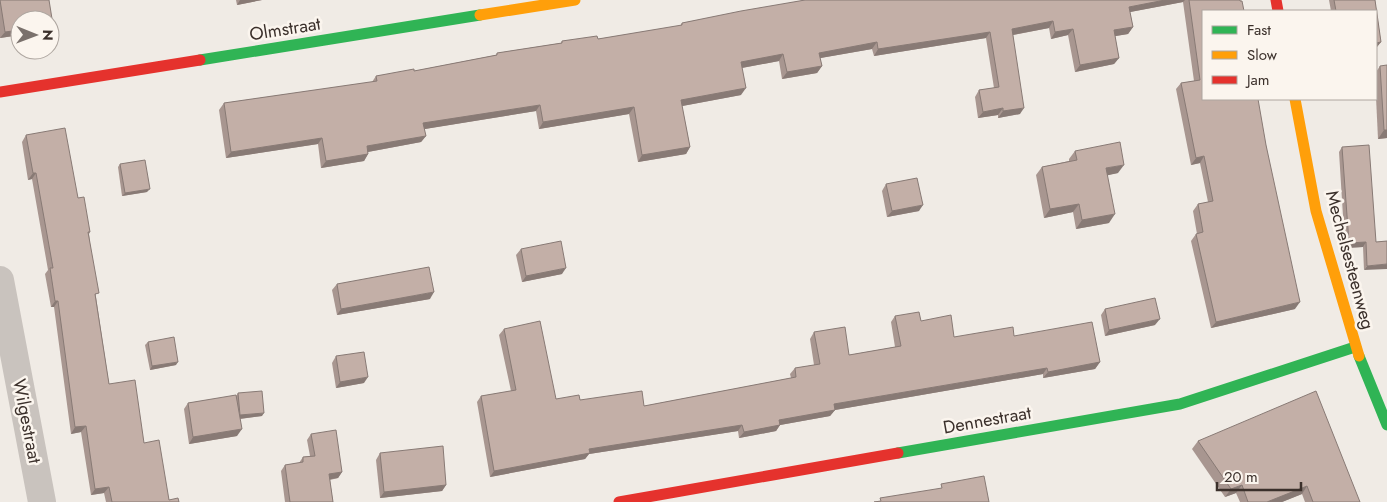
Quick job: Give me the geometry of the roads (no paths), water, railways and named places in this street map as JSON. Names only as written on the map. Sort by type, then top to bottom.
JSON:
[{"type":"street","name":"Olmstraat","points":[[0,92],[575,0]]},
{"type":"street","name":"Mechelsesteenweg","points":[[1295,100],[1316,211],[1355,347],[1387,425]]},
{"type":"street","name":"Wilgestraat","points":[[0,280],[42,502]]},
{"type":"street","name":"Dennestraat","points":[[619,502],[1180,404],[1355,347]]}]
